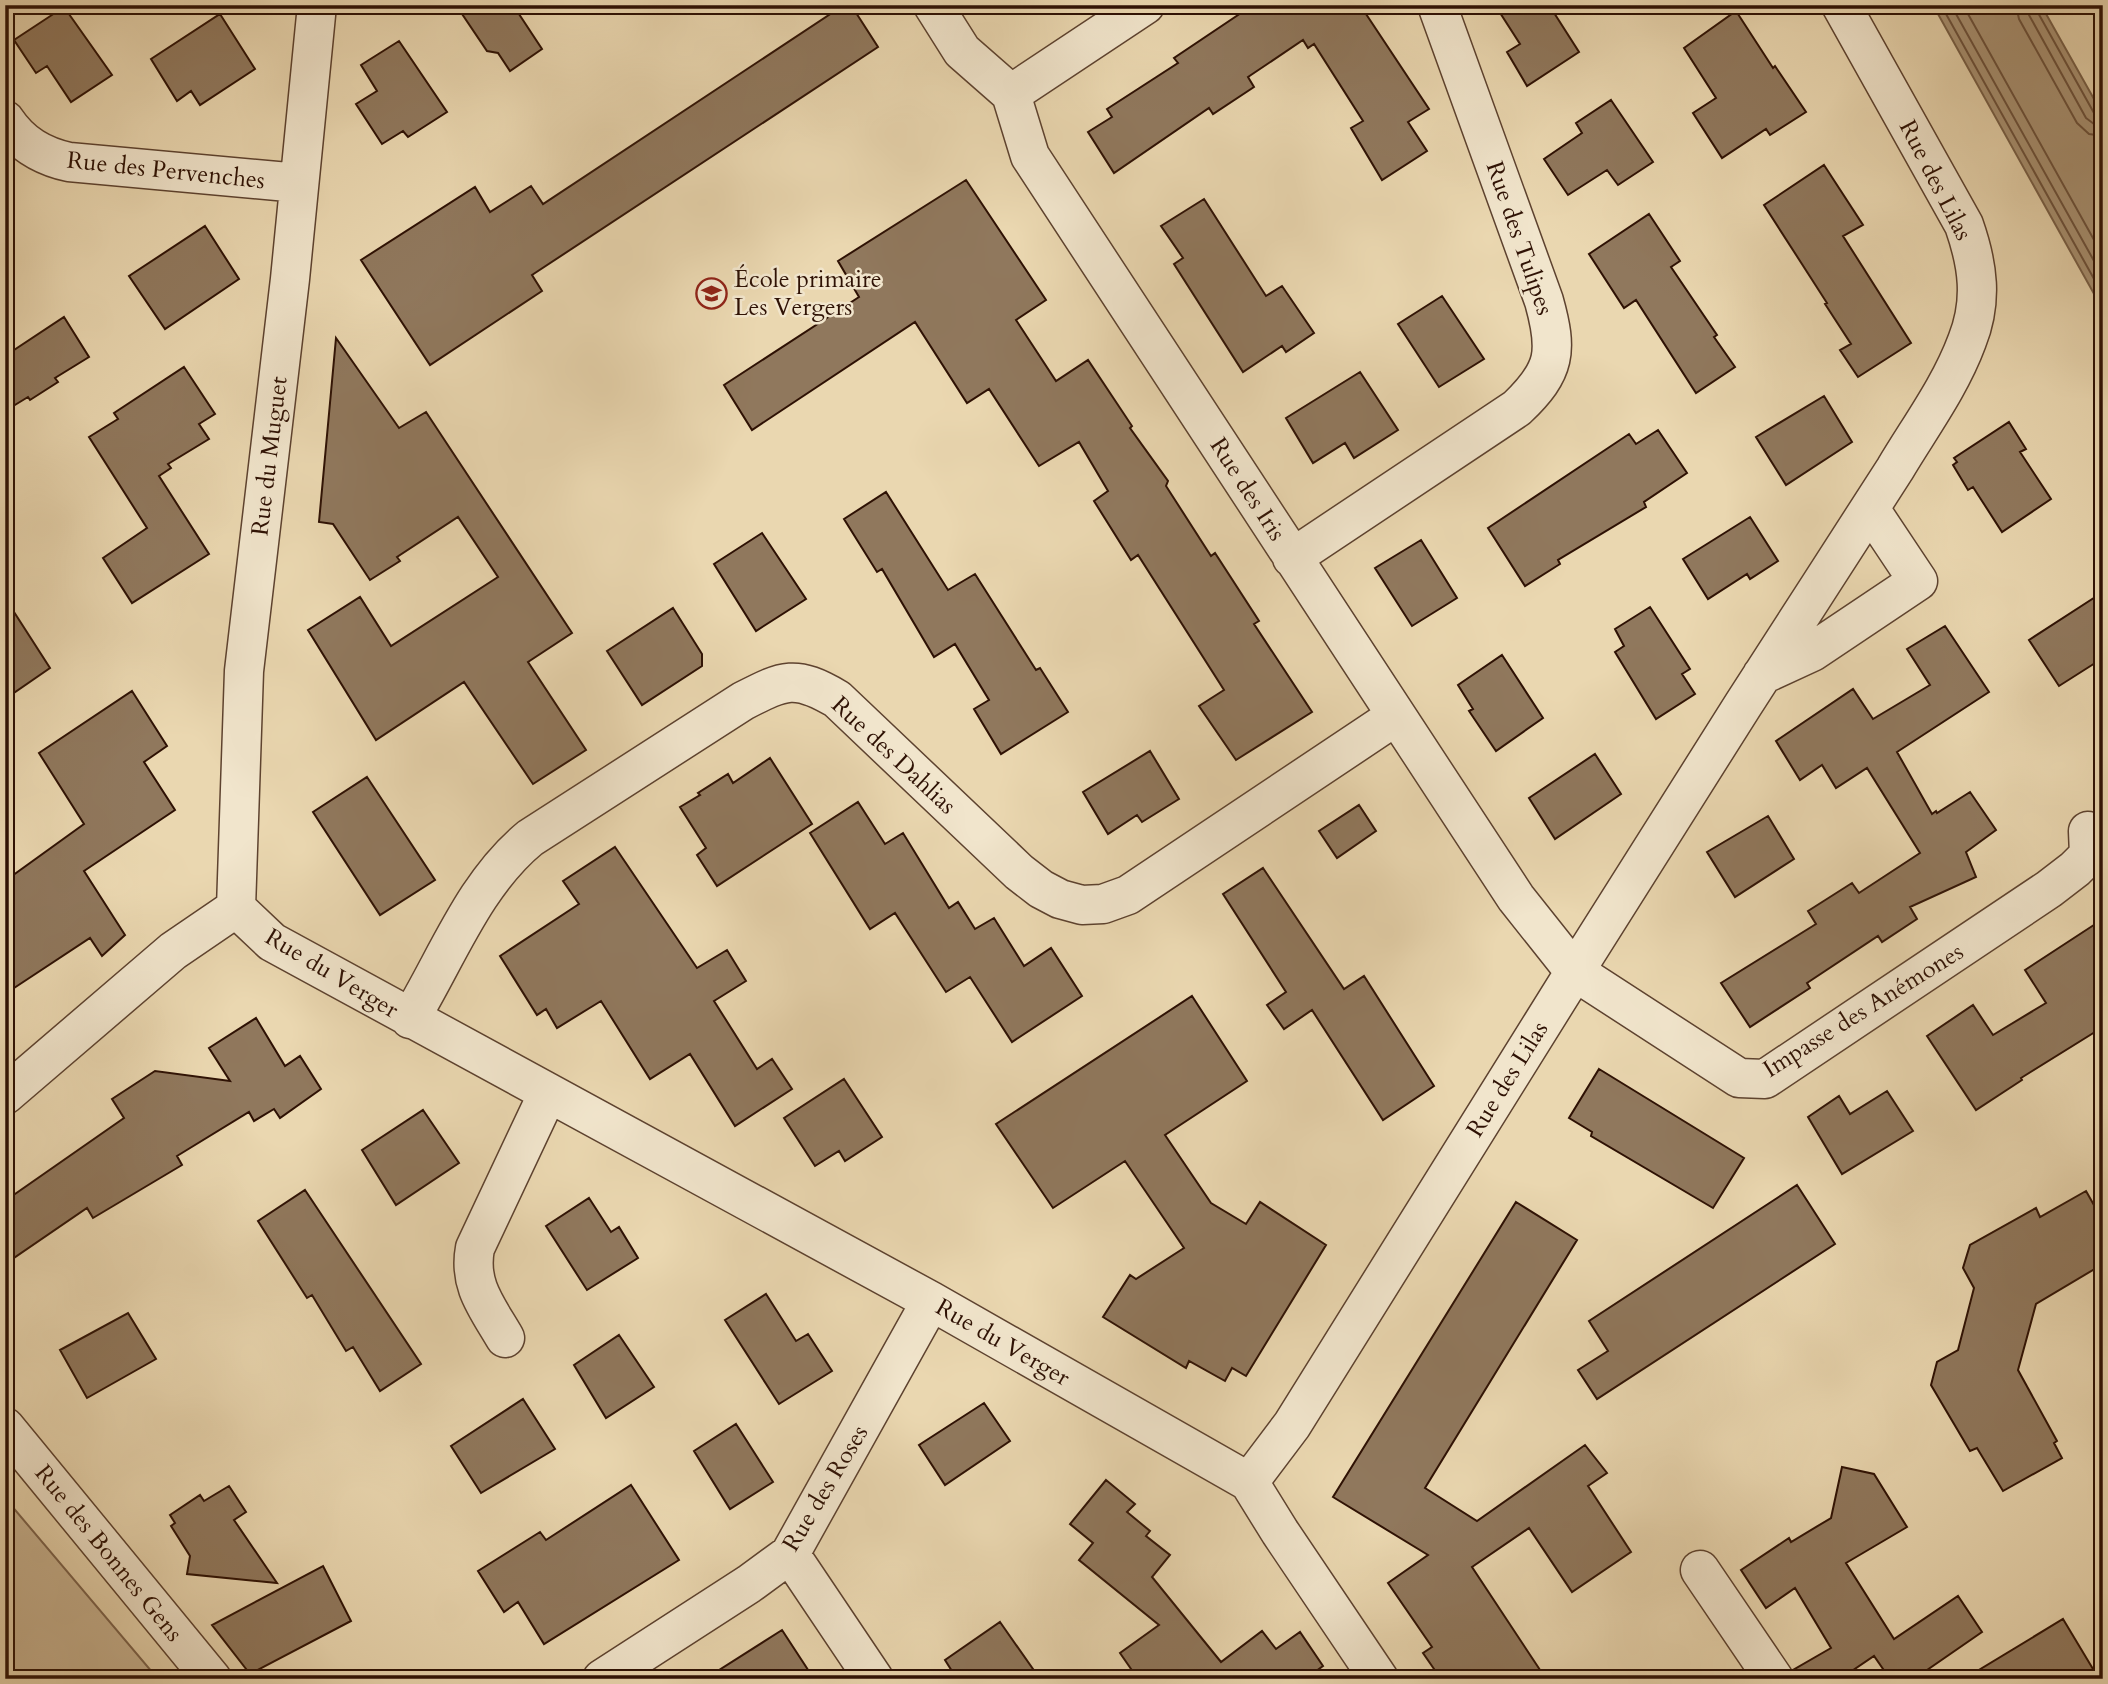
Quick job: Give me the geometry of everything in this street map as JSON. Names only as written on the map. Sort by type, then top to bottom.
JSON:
[{"type":"street","name":"Rue du Muguet","points":[[236,908],[244,671],[290,279],[317,5]]},
{"type":"street","points":[[933,5],[961,51],[1011,94],[1145,5]]},
{"type":"street","name":"Rue des Tulipes","points":[[1292,558],[1517,408],[1536,390],[1547,373],[1552,355],[1552,331],[1544,300],[1437,5]]},
{"type":"street","name":"Rue des Lilas","points":[[1249,1482],[1292,1425],[1574,971],[1956,370],[1978,304],[1979,286],[1972,249],[1964,225],[1841,5]]},
{"type":"street","name":"Rue des Iris","points":[[1011,94],[1030,156],[1516,898],[1574,971]]},
{"type":"street","name":"Rue des Pervenches","points":[[5,120],[14,133],[46,157],[69,162],[299,183]]},
{"type":"street","points":[[1762,675],[1812,652],[1918,581],[1870,509]]},
{"type":"street","name":"Rue des Dahlias","points":[[410,1019],[481,894],[498,868],[513,852],[530,838],[721,715],[770,688],[792,681],[814,685],[837,699],[1019,872],[1060,899],[1082,905],[1103,904],[1128,895],[1396,716]]},
{"type":"street","name":"Impasse des Anémones","points":[[1574,971],[1739,1078],[1765,1079],[2075,870],[2089,855],[2088,831]]},
{"type":"street","points":[[5,1095],[173,951],[236,908]]},
{"type":"street","name":"Rue du Verger","points":[[236,908],[272,942],[931,1301],[1249,1482],[1379,1679]]},
{"type":"street","points":[[505,1338],[475,1284],[473,1256],[548,1093]]},
{"type":"street","name":"Rue des Roses","points":[[602,1679],[749,1584],[790,1554],[931,1301]]},
{"type":"street","name":"Rue des Bonnes Gens","points":[[5,1427],[212,1679]]},
{"type":"street","points":[[790,1554],[874,1679]]},
{"type":"street","points":[[1700,1570],[1774,1679]]},
{"type":"shaded area","points":[[5,1498],[158,1679],[5,1679]]},
{"type":"water","points":[[1933,5],[2041,5],[2103,115],[2103,310]]},
{"type":"building","points":[[456,5],[513,5],[542,49],[510,71],[498,53],[487,51]]},
{"type":"building","points":[[844,5],[851,5],[878,47],[532,275],[542,291],[430,365],[361,260],[475,187],[490,212],[531,186],[543,204]]},
{"type":"building","points":[[1253,5],[1360,5],[1429,109],[1408,122],[1427,151],[1382,180],[1351,128],[1363,121],[1314,44],[1308,48],[1303,40],[1248,77],[1254,87],[1213,114],[1209,108],[1114,173],[1088,132],[1112,117],[1107,109],[1178,63],[1174,58]]},
{"type":"building","points":[[1495,5],[1549,5],[1579,52],[1527,86],[1507,52],[1520,44]]},
{"type":"building","points":[[64,7],[112,75],[71,102],[47,66],[36,73],[14,40]]},
{"type":"building","points":[[1736,11],[1806,112],[1770,135],[1766,129],[1722,158],[1693,113],[1716,98],[1684,48]]},
{"type":"building","points":[[220,14],[255,69],[200,105],[191,91],[177,101],[151,59]]},
{"type":"building","points":[[399,41],[447,112],[408,137],[403,131],[382,144],[356,104],[377,91],[361,65]]},
{"type":"building","points":[[1611,100],[1653,162],[1618,185],[1607,170],[1568,195],[1544,159],[1582,133],[1576,123]]},
{"type":"building","points":[[1824,165],[1863,225],[1843,236],[1911,343],[1858,377],[1840,350],[1851,344],[1764,205]]},
{"type":"building","points":[[966,180],[1046,300],[1016,320],[1056,381],[1088,360],[1132,426],[1130,428],[1168,481],[1166,486],[1211,556],[1215,553],[1259,621],[1254,624],[1312,712],[1236,760],[1199,706],[1224,690],[1138,555],[1131,560],[1094,501],[1108,491],[1079,442],[1039,466],[989,389],[967,403],[915,322],[752,430],[724,385],[859,297],[838,261]]},
{"type":"building","points":[[1204,199],[1266,296],[1282,286],[1314,333],[1286,352],[1282,346],[1243,372],[1174,264],[1183,258],[1161,226]]},
{"type":"building","points":[[1649,214],[1680,261],[1671,267],[1735,367],[1696,393],[1636,300],[1624,308],[1589,254]]},
{"type":"building","points":[[205,226],[239,279],[165,329],[129,276]]},
{"type":"building","points":[[1442,296],[1484,359],[1439,387],[1398,324]]},
{"type":"building","points":[[64,317],[89,357],[55,378],[58,382],[30,400],[28,397],[5,411],[5,356]]},
{"type":"building","points":[[336,338],[399,428],[426,412],[572,633],[528,662],[586,750],[533,784],[464,682],[376,740],[308,630],[360,597],[391,646],[498,577],[458,517],[397,557],[400,561],[370,580],[333,524],[319,522]]},
{"type":"building","points":[[184,367],[215,414],[199,424],[209,439],[168,464],[171,468],[159,476],[209,554],[132,603],[103,558],[147,528],[89,437],[118,419],[114,413]]},
{"type":"building","points":[[1360,372],[1398,430],[1354,458],[1345,443],[1313,463],[1286,418]]},
{"type":"building","points":[[1824,396],[1852,442],[1786,485],[1756,437]]},
{"type":"building","points":[[2009,422],[2026,449],[2020,452],[2051,499],[2002,532],[1973,487],[1968,490],[1953,465],[1957,462],[1954,458]]},
{"type":"building","points":[[1658,430],[1687,473],[1644,502],[1646,507],[1558,560],[1560,564],[1525,586],[1488,528],[1629,434],[1636,444]]},
{"type":"building","points":[[886,492],[948,590],[975,574],[1036,670],[1040,668],[1068,712],[1001,754],[974,709],[989,700],[955,644],[934,657],[882,569],[877,572],[844,519]]},
{"type":"building","points":[[1750,517],[1778,561],[1750,579],[1747,574],[1708,599],[1683,559]]},
{"type":"building","points":[[762,533],[806,599],[756,631],[714,564]]},
{"type":"building","points":[[1421,540],[1457,598],[1412,626],[1375,568]]},
{"type":"building","points":[[2103,592],[2103,658],[2059,686],[2029,640]]},
{"type":"building","points":[[5,598],[50,668],[5,699]]},
{"type":"building","points":[[1650,607],[1690,669],[1682,674],[1695,694],[1656,719],[1615,652],[1624,646],[1615,629]]},
{"type":"building","points":[[673,608],[702,654],[702,666],[642,705],[607,651]]},
{"type":"building","points":[[1945,626],[1989,692],[1897,752],[1932,814],[1970,792],[1996,830],[1966,852],[1976,877],[1910,907],[1917,919],[1882,942],[1878,936],[1807,983],[1810,988],[1750,1027],[1721,983],[1816,924],[1808,911],[1852,883],[1859,893],[1920,853],[1867,768],[1836,788],[1822,765],[1800,780],[1776,741],[1853,689],[1873,719],[1930,685],[1907,649]]},
{"type":"building","points":[[1502,655],[1543,718],[1496,751],[1469,711],[1473,709],[1458,685]]},
{"type":"building","points":[[132,691],[167,746],[144,762],[175,810],[84,871],[125,935],[102,956],[90,938],[5,994],[5,881],[84,824],[39,753]]},
{"type":"building","points":[[1150,751],[1179,799],[1142,822],[1137,815],[1108,834],[1083,792]]},
{"type":"building","points":[[1595,754],[1621,794],[1555,839],[1529,798]]},
{"type":"building","points":[[770,758],[812,824],[717,886],[697,855],[706,848],[680,807],[728,774],[733,783]]},
{"type":"building","points":[[367,777],[435,880],[380,915],[313,812]]},
{"type":"building","points":[[858,802],[885,844],[903,833],[949,908],[958,902],[975,929],[994,918],[1024,966],[1051,948],[1082,996],[1012,1042],[970,977],[946,992],[895,913],[870,929],[810,833]]},
{"type":"building","points":[[1359,805],[1376,831],[1337,858],[1319,831]]},
{"type":"building","points":[[1768,816],[1794,859],[1735,897],[1707,852]]},
{"type":"building","points":[[615,847],[697,968],[727,950],[746,981],[714,1001],[757,1069],[772,1059],[792,1089],[735,1126],[690,1054],[650,1079],[601,1001],[557,1028],[546,1009],[537,1015],[500,956],[579,904],[563,881]]},
{"type":"building","points":[[1263,868],[1344,989],[1364,976],[1434,1086],[1383,1120],[1312,1010],[1284,1029],[1267,1005],[1286,992],[1223,894]]},
{"type":"building","points":[[2103,919],[2103,1027],[2021,1078],[2022,1080],[1976,1110],[1927,1036],[1973,1005],[1993,1035],[2046,1003],[2025,970]]},
{"type":"building","points":[[1192,996],[1247,1081],[1165,1135],[1211,1203],[1246,1224],[1260,1202],[1326,1245],[1246,1376],[1232,1368],[1225,1381],[1189,1361],[1186,1368],[1103,1317],[1130,1275],[1136,1279],[1184,1248],[1125,1161],[1053,1208],[996,1124]]},
{"type":"building","points":[[256,1018],[285,1066],[300,1056],[321,1089],[280,1118],[274,1109],[254,1121],[249,1112],[177,1156],[182,1165],[93,1218],[87,1208],[5,1264],[5,1201],[124,1118],[112,1099],[155,1071],[230,1081],[209,1048]]},
{"type":"building","points":[[1599,1069],[1744,1158],[1713,1208],[1591,1136],[1592,1132],[1569,1118]]},
{"type":"building","points":[[844,1079],[882,1137],[845,1161],[839,1151],[815,1166],[784,1118]]},
{"type":"building","points":[[1887,1091],[1913,1131],[1842,1174],[1808,1117],[1839,1096],[1850,1114]]},
{"type":"building","points":[[423,1110],[459,1163],[396,1205],[362,1150]]},
{"type":"building","points":[[1797,1185],[1835,1244],[1597,1399],[1578,1370],[1608,1351],[1589,1321]]},
{"type":"building","points":[[305,1190],[421,1364],[380,1391],[353,1347],[346,1351],[312,1295],[307,1298],[258,1221]]},
{"type":"building","points":[[2086,1191],[2103,1221],[2103,1264],[2036,1304],[2018,1370],[2057,1441],[2054,1443],[2062,1458],[2003,1491],[1977,1448],[1970,1451],[1931,1385],[1937,1362],[1958,1350],[1974,1288],[1963,1268],[1970,1245],[2036,1208],[2040,1217]]},
{"type":"building","points":[[589,1198],[611,1232],[619,1227],[638,1258],[587,1290],[546,1226]]},
{"type":"building","points":[[1516,1202],[1577,1240],[1425,1488],[1477,1521],[1585,1445],[1607,1473],[1588,1486],[1631,1552],[1572,1592],[1529,1528],[1472,1567],[1546,1679],[1441,1679],[1423,1653],[1432,1647],[1388,1583],[1428,1555],[1333,1497]]},
{"type":"building","points":[[766,1294],[796,1341],[808,1334],[832,1371],[779,1404],[725,1320]]},
{"type":"building","points":[[128,1313],[156,1359],[87,1398],[60,1350]]},
{"type":"building","points":[[619,1335],[654,1387],[606,1418],[574,1365]]},
{"type":"building","points":[[523,1399],[555,1449],[481,1493],[451,1446]]},
{"type":"building","points":[[984,1403],[1010,1441],[945,1485],[919,1445]]},
{"type":"building","points":[[736,1424],[773,1482],[730,1509],[694,1451]]},
{"type":"building","points":[[1842,1467],[1874,1474],[1907,1527],[1846,1563],[1894,1639],[1958,1596],[1982,1632],[1914,1679],[1890,1679],[1874,1656],[1840,1679],[1796,1679],[1793,1670],[1831,1648],[1795,1588],[1766,1608],[1741,1570],[1789,1538],[1791,1542],[1831,1518]]},
{"type":"building","points":[[1106,1480],[1135,1504],[1127,1512],[1150,1531],[1146,1536],[1170,1555],[1152,1577],[1221,1662],[1262,1631],[1276,1649],[1300,1632],[1323,1666],[1305,1679],[1138,1679],[1120,1653],[1159,1625],[1079,1560],[1093,1543],[1070,1524]]},
{"type":"building","points":[[631,1485],[679,1560],[544,1644],[518,1602],[504,1612],[478,1571],[540,1532],[546,1540]]},
{"type":"building","points":[[229,1486],[246,1512],[234,1520],[277,1583],[187,1574],[190,1556],[171,1526],[175,1523],[170,1515],[200,1495],[204,1501]]},
{"type":"building","points":[[323,1566],[351,1621],[250,1674],[212,1625]]},
{"type":"building","points":[[2063,1619],[2099,1679],[1964,1679]]},
{"type":"building","points":[[1000,1622],[1040,1679],[957,1679],[945,1660]]},
{"type":"building","points":[[782,1630],[814,1679],[705,1679]]},
{"type":"place","name":"École primaire Les Vergers","points":[[711,293]]}]
